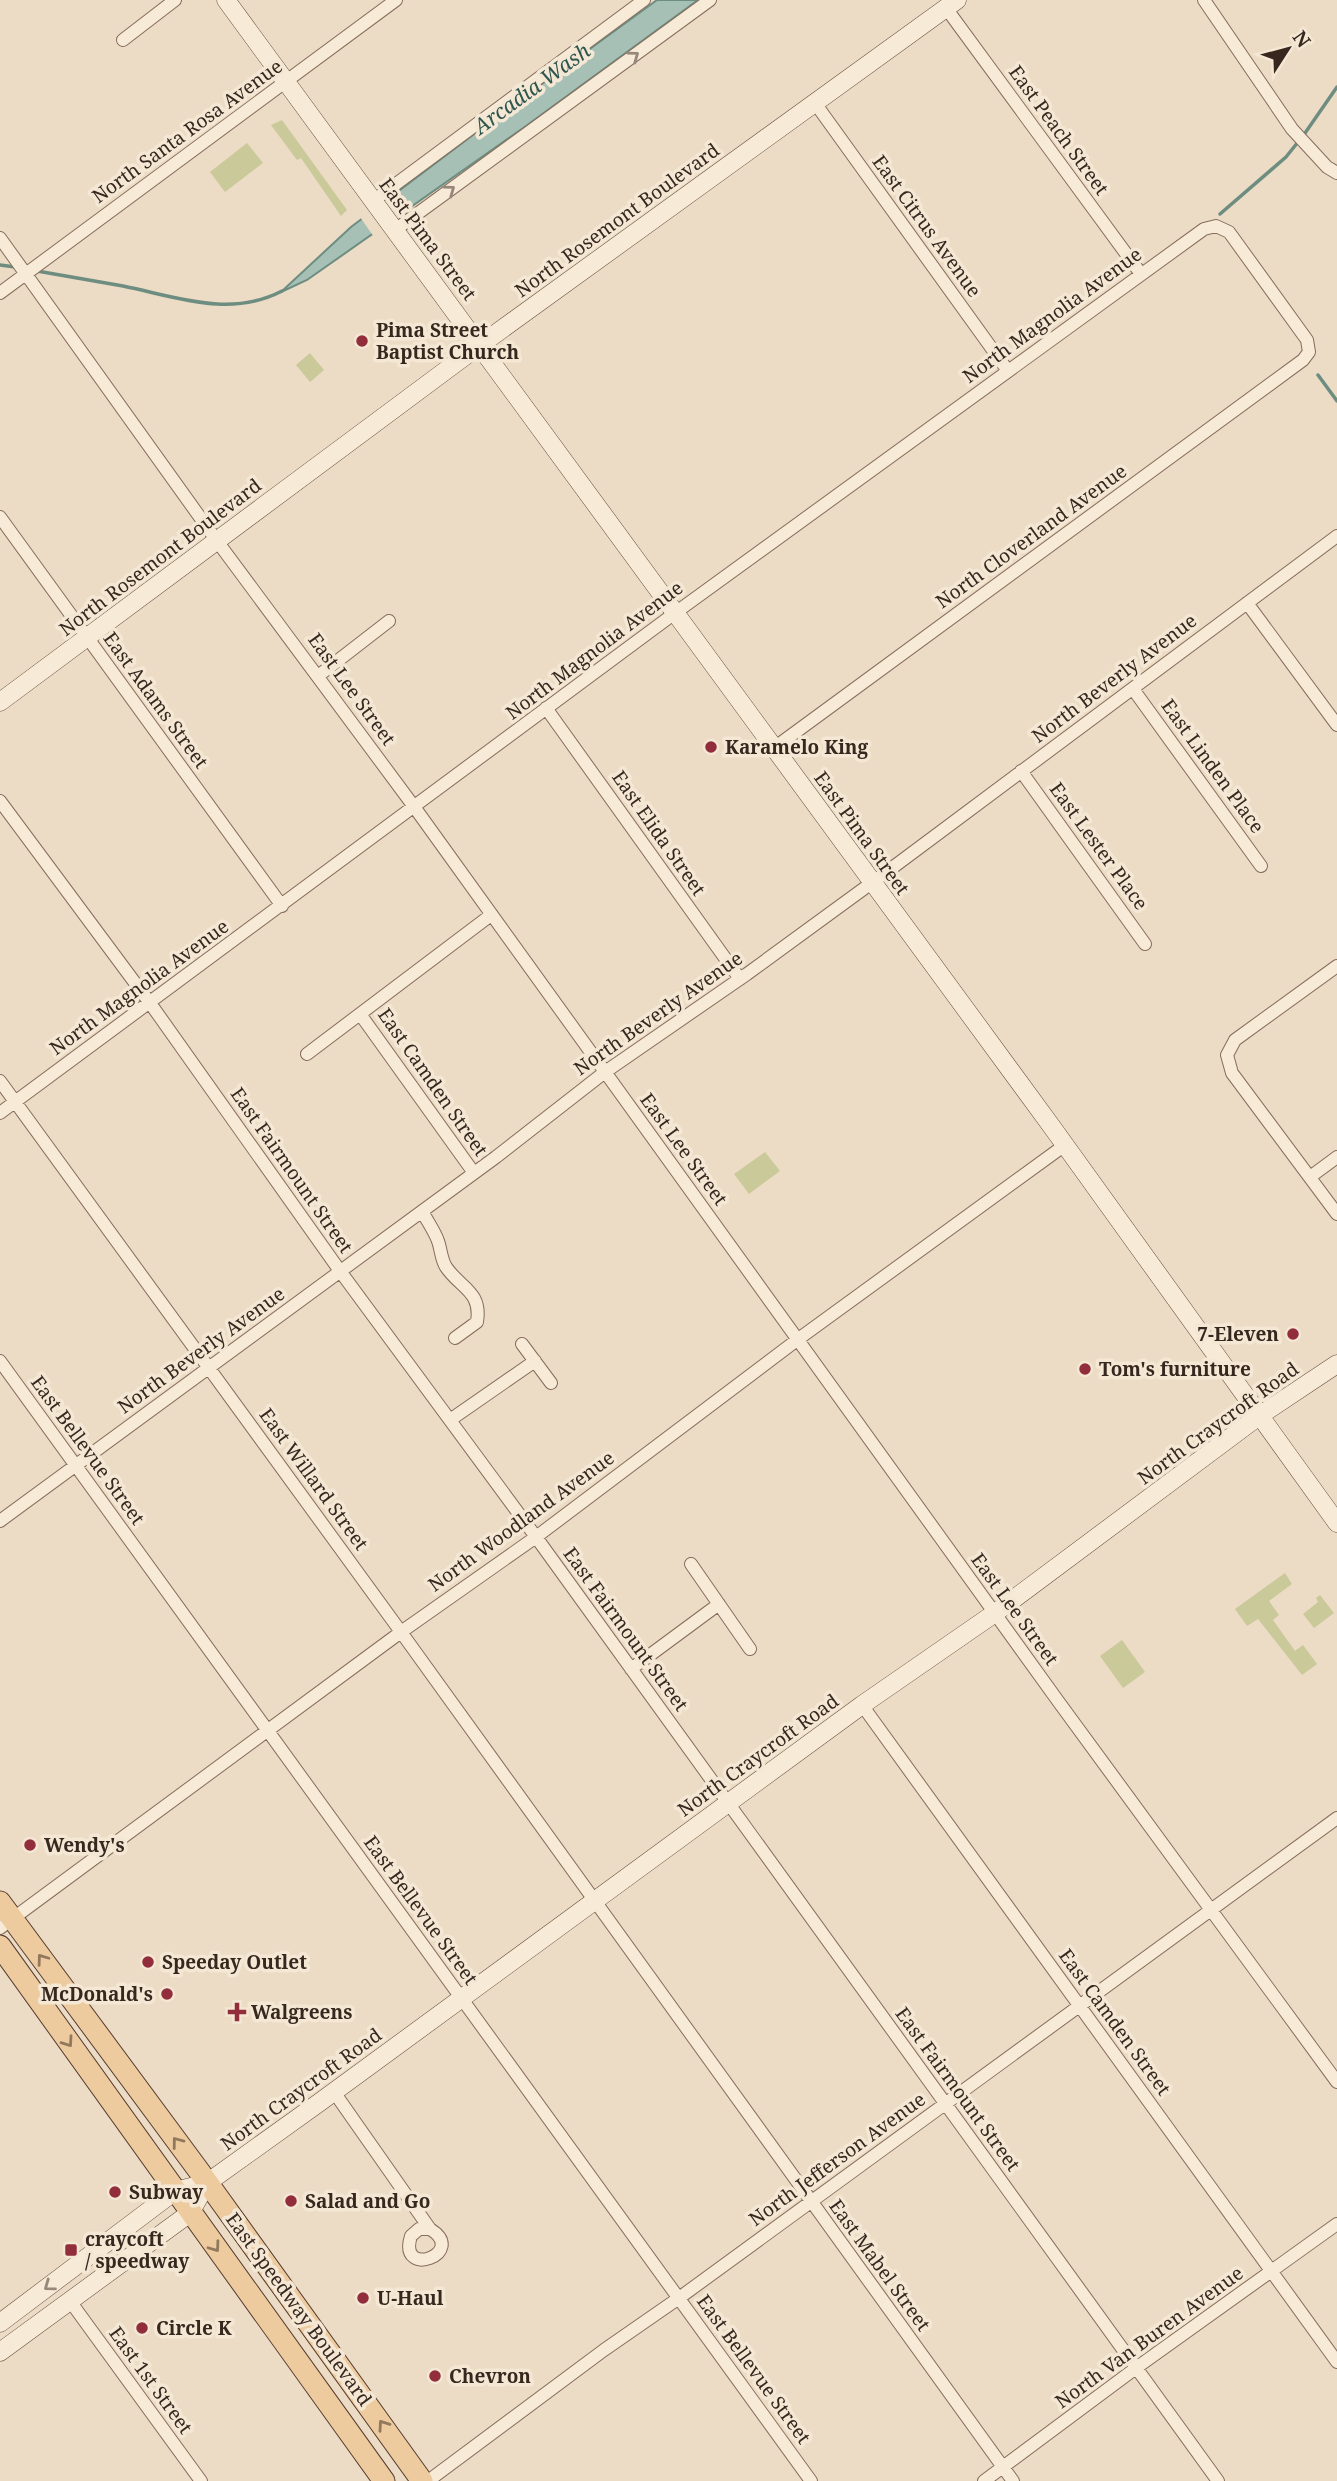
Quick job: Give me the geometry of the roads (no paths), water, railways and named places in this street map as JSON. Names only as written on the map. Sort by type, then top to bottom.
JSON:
[{"type":"main road","name":"East Speedway Boulevard","points":[[4,1916],[207,2183],[425,2481]]},
{"type":"main road","name":"East Speedway Boulevard","points":[[0,1946],[384,2481]]},
{"type":"street","points":[[123,40],[175,0]]},
{"type":"street","name":"East Pima Street","points":[[226,0],[1065,1145],[1337,1523]]},
{"type":"street","name":"North Santa Rosa Avenue","points":[[0,293],[396,0]]},
{"type":"street","points":[[375,204],[644,0]]},
{"type":"street","points":[[394,229],[710,0]]},
{"type":"street","points":[[1204,0],[1292,129],[1327,167],[1337,173]]},
{"type":"street","name":"North Rosemont Boulevard","points":[[0,702],[480,345],[952,4]]},
{"type":"street","name":"East Peach Street","points":[[952,4],[1141,274]]},
{"type":"street","name":"East Citrus Avenue","points":[[815,103],[1008,371]]},
{"type":"street","name":"North Magnolia Avenue","points":[[0,1113],[675,613],[1204,229],[1216,226],[1229,232],[1307,340],[1309,352]]},
{"type":"street","name":"East Lee Street","points":[[0,238],[217,541],[415,808],[995,1614],[1337,2082]]},
{"type":"street","name":"North Cloverland Avenue","points":[[774,748],[1303,360],[1309,352]]},
{"type":"street","name":"East Adams Street","points":[[0,517],[282,906]]},
{"type":"street","name":"North Beverly Avenue","points":[[0,1521],[210,1369],[605,1072],[740,979],[873,882],[1337,536]]},
{"type":"street","points":[[1247,603],[1337,725]]},
{"type":"street","points":[[318,676],[389,621]]},
{"type":"street","name":"East Linden Place","points":[[1133,689],[1261,866]]},
{"type":"street","name":"East Elida Street","points":[[546,708],[740,979]]},
{"type":"street","name":"East Lester Place","points":[[1021,771],[1145,944]]},
{"type":"street","name":"East Fairmount Street","points":[[0,801],[150,1003],[340,1271],[536,1537],[1218,2481]]},
{"type":"street","points":[[307,1054],[491,915]]},
{"type":"street","points":[[1337,966],[1235,1040],[1223,1055],[1232,1073],[1337,1214]]},
{"type":"street","name":"East Camden Street","points":[[360,1014],[474,1173]]},
{"type":"street","name":"East Willard Street","points":[[0,1081],[594,1900]]},
{"type":"street","name":"North Woodland Avenue","points":[[4,1916],[268,1731],[401,1632],[536,1537],[797,1340],[1065,1145]]},
{"type":"street","points":[[1311,1177],[1337,1157]]},
{"type":"street","points":[[422,1211],[437,1238],[446,1267],[474,1296],[479,1310],[477,1322],[455,1338]]},
{"type":"street","points":[[522,1343],[551,1383]]},
{"type":"street","name":"East Bellevue Street","points":[[0,1361],[811,2481]]},
{"type":"street","points":[[450,1420],[535,1361]]},
{"type":"street","name":"North Craycroft Road","points":[[0,2323],[175,2191],[207,2183],[334,2092],[862,1705],[995,1614],[1259,1416],[1337,1364]]},
{"type":"street","points":[[691,1564],[751,1649]]},
{"type":"street","points":[[631,1669],[719,1604]]},
{"type":"street","name":"East Camden Street","points":[[862,1705],[1337,2362]]},
{"type":"street","name":"North Jefferson Avenue","points":[[425,2481],[810,2200],[946,2105],[1337,1818]]},
{"type":"street","name":"East Mabel Street","points":[[594,1900],[1013,2481]]},
{"type":"street","points":[[334,2092],[430,2228]]},
{"type":"street","name":"North Craycroft Road","points":[[0,2352],[190,2213],[207,2183]]},
{"type":"street","name":"North Van Buren Avenue","points":[[984,2481],[1337,2224]]},
{"type":"street","name":"East 1st Street","points":[[70,2301],[201,2481]]},
{"type":"waterway","points":[[1303,136],[1337,87]]},
{"type":"waterway","points":[[1220,214],[1286,157],[1298,142]]},
{"type":"waterway","name":"Arcadia Wash","points":[[0,265],[15,267]]},
{"type":"waterway","name":"Arcadia Wash","points":[[37,271],[203,303],[243,303],[282,291]]},
{"type":"waterway","points":[[1318,375],[1337,401]]},
{"type":"place","name":"Pima Street Baptist Church","points":[[362,341]]},
{"type":"place","name":"Karamelo King","points":[[711,747]]},
{"type":"place","name":"7-Eleven","points":[[1293,1334]]},
{"type":"place","name":"Tom's furniture","points":[[1085,1369]]},
{"type":"place","name":"Wendy's","points":[[30,1845]]},
{"type":"place","name":"Speeday Outlet","points":[[148,1962]]},
{"type":"place","name":"McDonald's","points":[[167,1994]]},
{"type":"place","name":"Walgreens","points":[[237,2012]]},
{"type":"place","name":"Subway","points":[[115,2192]]},
{"type":"place","name":"Salad and Go","points":[[291,2201]]},
{"type":"place","name":"craycoft / speedway","points":[[71,2250]]},
{"type":"place","name":"U-Haul","points":[[363,2298]]},
{"type":"place","name":"Circle K","points":[[142,2328]]},
{"type":"place","name":"Chevron","points":[[435,2376]]}]
